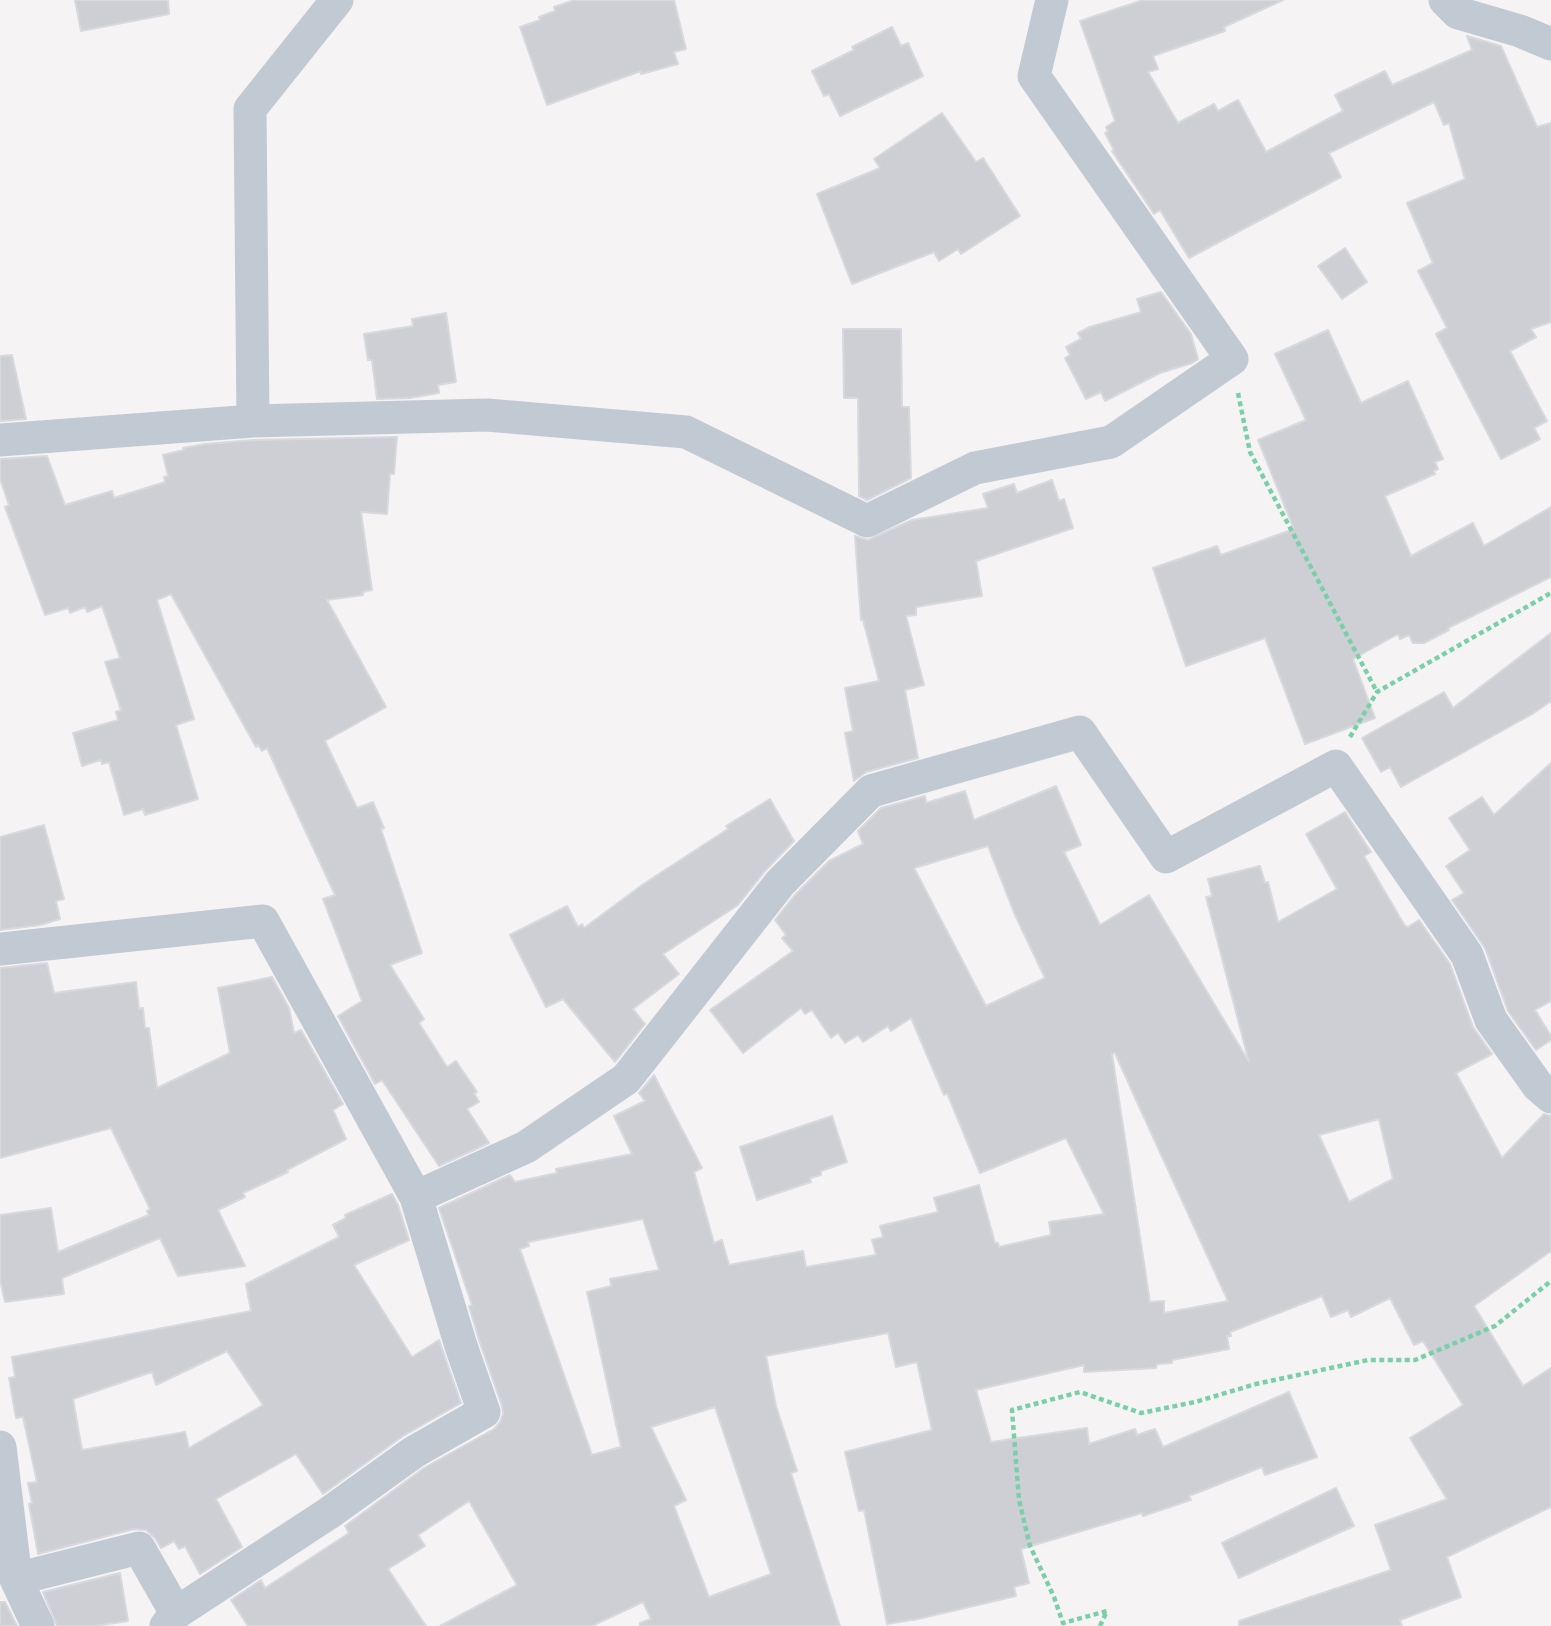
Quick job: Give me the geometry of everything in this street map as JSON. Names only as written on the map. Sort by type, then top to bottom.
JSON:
[{"type":"street","points":[[253,421],[250,109],[337,0]]},
{"type":"street","points":[[0,440],[253,421],[487,415],[686,432],[867,521],[975,468],[1111,442],[1231,359],[1034,76],[1052,0]]},
{"type":"street","points":[[1445,0],[1458,13],[1520,31],[1551,44]]},
{"type":"street","points":[[416,1197],[526,1147],[626,1079],[780,883],[871,791],[1080,732],[1166,857],[1336,766],[1467,955],[1491,1020],[1538,1086],[1551,1097]]},
{"type":"street","points":[[0,949],[263,921],[416,1197],[484,1412],[414,1452],[171,1620],[139,1548],[16,1579]]},
{"type":"street","points":[[0,1447],[16,1579],[38,1626]]},
{"type":"path","points":[[1231,359],[1250,452],[1377,692]]},
{"type":"path","points":[[1336,766],[1377,692],[1551,593]]},
{"type":"path","points":[[1100,1626],[1107,1611],[1063,1623],[1030,1546],[1019,1500],[1012,1410],[1080,1392],[1141,1413],[1368,1360],[1415,1360],[1496,1326],[1551,1281]]},
{"type":"building","points":[[75,0],[168,0],[169,14],[81,31]]},
{"type":"building","points":[[574,0],[674,0],[686,49],[674,52],[678,64],[641,74],[641,71],[547,105],[520,27],[540,20],[539,17],[555,11],[554,7]]},
{"type":"building","points":[[1143,0],[1283,0],[1224,27],[1225,31],[1153,56],[1158,69],[1148,72],[1178,123],[1214,104],[1218,111],[1238,100],[1266,152],[1343,111],[1335,95],[1385,71],[1392,85],[1472,50],[1467,36],[1501,46],[1537,127],[1551,123],[1551,322],[1531,329],[1536,337],[1510,351],[1547,421],[1534,428],[1540,439],[1501,459],[1436,334],[1447,328],[1418,271],[1433,263],[1407,203],[1465,179],[1449,123],[1444,125],[1434,102],[1329,153],[1341,177],[1189,258],[1160,210],[1154,214],[1112,151],[1114,150],[1105,133],[1108,131],[1106,127],[1115,121],[1080,21]]},
{"type":"building","points":[[892,27],[901,46],[908,43],[923,76],[840,116],[829,94],[824,96],[812,71]]},
{"type":"building","points":[[942,113],[976,162],[983,158],[1020,216],[961,254],[958,249],[939,261],[934,252],[852,284],[817,194],[880,168],[874,159]]},
{"type":"building","points":[[1345,248],[1367,282],[1342,299],[1318,266]]},
{"type":"building","points":[[1161,292],[1191,334],[1198,359],[1160,373],[1105,401],[1101,392],[1086,399],[1065,358],[1070,355],[1066,347],[1081,339],[1078,333],[1090,327],[1141,312],[1137,299]]},
{"type":"building","points":[[446,313],[456,382],[438,385],[439,393],[410,398],[377,399],[372,360],[368,360],[364,334],[413,326],[412,319]]},
{"type":"building","points":[[843,329],[901,329],[902,407],[909,407],[911,478],[867,500],[859,496],[858,398],[844,398]]},
{"type":"building","points":[[1328,330],[1361,403],[1408,381],[1443,459],[1435,462],[1438,469],[1434,471],[1435,474],[1385,496],[1411,556],[1473,523],[1484,546],[1551,507],[1551,577],[1448,628],[1449,630],[1424,643],[1413,643],[1409,635],[1400,639],[1398,634],[1353,659],[1375,718],[1305,744],[1265,638],[1186,666],[1153,568],[1217,546],[1221,555],[1294,529],[1258,440],[1306,420],[1275,354]]},
{"type":"building","points":[[12,355],[26,419],[0,421],[0,356]]},
{"type":"building","points":[[397,437],[394,474],[390,474],[387,514],[361,512],[372,590],[363,592],[363,595],[327,600],[386,707],[325,741],[357,808],[373,802],[384,828],[381,829],[422,953],[390,965],[424,1019],[419,1023],[447,1067],[456,1061],[477,1092],[474,1093],[479,1102],[467,1109],[489,1143],[439,1166],[382,1080],[375,1084],[338,1016],[362,1001],[323,899],[335,895],[267,748],[262,751],[258,745],[256,747],[171,594],[157,600],[194,719],[176,725],[198,799],[145,815],[143,809],[124,815],[109,762],[102,764],[101,760],[82,766],[73,733],[118,720],[116,712],[121,710],[105,662],[120,658],[102,606],[87,612],[85,607],[70,613],[68,608],[45,615],[5,507],[9,505],[0,479],[0,459],[47,456],[65,505],[112,491],[114,498],[165,482],[164,477],[168,476],[163,455],[184,450],[183,448],[254,440]]},
{"type":"building","points":[[1052,480],[1059,501],[1064,499],[1073,528],[976,561],[982,596],[916,607],[916,615],[906,616],[924,685],[905,690],[918,758],[866,772],[854,781],[845,733],[853,731],[845,688],[879,681],[861,620],[855,536],[868,540],[912,520],[988,508],[983,494],[1014,484],[1017,493]]},
{"type":"building","points":[[1551,633],[1551,701],[1401,787],[1390,767],[1381,772],[1362,738],[1444,692],[1453,708]]},
{"type":"building","points":[[1551,763],[1551,1001],[1535,1010],[1551,1040],[1536,1050],[1508,1011],[1485,948],[1452,900],[1464,893],[1446,866],[1470,850],[1449,818],[1482,797],[1494,815]]},
{"type":"building","points":[[1056,786],[1081,845],[1064,852],[1100,925],[1149,895],[1249,1062],[1206,897],[1212,896],[1208,879],[1260,866],[1265,883],[1268,882],[1278,922],[1337,889],[1306,834],[1345,812],[1371,852],[1364,856],[1405,926],[1408,927],[1419,920],[1450,964],[1473,1027],[1492,1054],[1456,1073],[1502,1158],[1544,1114],[1551,1116],[1551,1251],[1474,1306],[1523,1386],[1551,1368],[1551,1507],[1447,1557],[1461,1597],[1400,1620],[1402,1626],[1239,1626],[1239,1621],[1391,1570],[1375,1525],[1447,1499],[1410,1438],[1463,1405],[1423,1341],[1414,1345],[1390,1298],[1351,1317],[1348,1310],[1331,1317],[1322,1296],[1230,1332],[1231,1336],[1227,1336],[1229,1349],[1172,1360],[1172,1363],[1157,1364],[1156,1368],[1084,1372],[1084,1365],[976,1390],[991,1442],[1087,1428],[1089,1444],[1135,1429],[1137,1435],[1155,1429],[1163,1447],[1289,1392],[1317,1457],[1265,1475],[1262,1467],[1189,1496],[1191,1500],[1021,1549],[1029,1583],[1014,1587],[1016,1596],[887,1624],[864,1510],[859,1511],[845,1452],[932,1430],[917,1362],[896,1367],[888,1333],[766,1356],[776,1406],[797,1471],[791,1473],[840,1626],[640,1626],[640,1623],[651,1619],[643,1602],[592,1626],[440,1626],[517,1585],[469,1501],[418,1535],[425,1546],[388,1569],[426,1626],[248,1626],[231,1600],[261,1580],[265,1588],[349,1533],[345,1526],[424,1468],[494,1429],[500,1422],[502,1406],[439,1208],[510,1175],[515,1182],[557,1173],[556,1169],[632,1154],[614,1116],[645,1101],[639,1093],[654,1075],[702,1168],[694,1172],[714,1243],[722,1240],[729,1265],[803,1251],[806,1267],[876,1255],[872,1240],[883,1237],[880,1226],[938,1212],[934,1198],[979,1185],[995,1243],[998,1243],[999,1247],[1051,1235],[1049,1222],[1104,1214],[1066,1138],[980,1173],[947,1093],[944,1095],[911,1018],[891,1031],[888,1026],[863,1042],[858,1035],[845,1043],[838,1033],[831,1038],[812,1010],[805,1014],[801,1008],[743,1053],[710,1010],[793,951],[782,938],[786,935],[775,920],[794,896],[829,861],[863,844],[858,831],[881,808],[925,796],[926,803],[965,791],[974,820]],"holes":[[[988,846],[1015,915],[1045,978],[986,1006],[914,868]],[[1115,1053],[1228,1301],[1164,1313],[1164,1301],[1150,1302],[1112,1054]],[[1379,1119],[1393,1179],[1349,1202],[1319,1135]],[[643,1219],[659,1270],[610,1279],[611,1286],[587,1292],[621,1447],[592,1455],[520,1249],[529,1246],[528,1242]],[[715,1407],[771,1574],[709,1597],[674,1506],[686,1500],[651,1427]]]},
{"type":"building","points":[[770,799],[794,841],[738,905],[663,954],[679,974],[633,1009],[645,1024],[615,1062],[563,999],[546,1007],[510,935],[567,906],[578,927],[582,924],[584,928],[642,885],[728,829],[726,826]]},
{"type":"building","points":[[44,825],[64,899],[56,901],[60,919],[40,925],[0,930],[0,837]]},
{"type":"building","points":[[47,963],[54,993],[136,982],[139,1009],[143,1008],[145,1028],[149,1028],[157,1088],[230,1053],[218,988],[272,977],[289,1008],[294,1033],[301,1030],[343,1104],[333,1110],[346,1139],[287,1170],[288,1172],[243,1193],[245,1197],[218,1210],[245,1266],[178,1276],[160,1238],[62,1278],[64,1294],[5,1302],[0,1280],[0,1215],[51,1208],[58,1252],[149,1215],[147,1211],[150,1209],[111,1128],[0,1158],[0,968]]},
{"type":"building","points":[[832,1116],[847,1162],[821,1171],[821,1175],[810,1178],[811,1182],[757,1200],[740,1147]]},
{"type":"building","points":[[392,1194],[409,1240],[354,1265],[412,1357],[439,1340],[461,1403],[403,1436],[323,1494],[296,1454],[216,1499],[242,1547],[200,1574],[185,1546],[179,1549],[174,1541],[161,1548],[146,1530],[134,1529],[38,1554],[28,1483],[37,1482],[23,1417],[16,1418],[9,1378],[15,1377],[12,1357],[251,1311],[246,1284],[339,1237],[333,1225],[346,1218],[345,1215]],"holes":[[[227,1351],[263,1405],[189,1448],[185,1432],[82,1450],[73,1399],[152,1372],[156,1385]]]},
{"type":"building","points":[[1336,1488],[1354,1526],[1239,1578],[1222,1543]]},
{"type":"building","points":[[120,1573],[128,1621],[95,1626],[57,1626],[43,1592]]},
{"type":"building","points":[[0,1602],[5,1602],[17,1626],[0,1626]]}]
